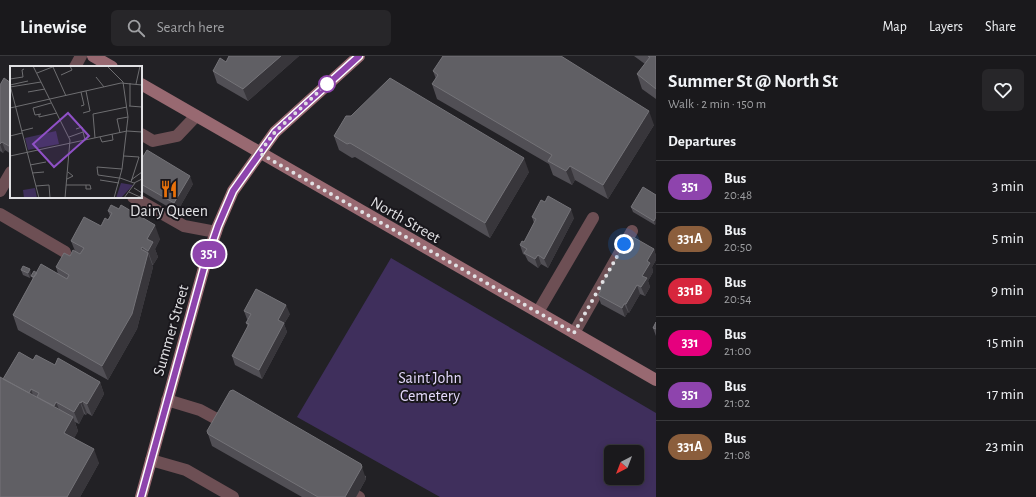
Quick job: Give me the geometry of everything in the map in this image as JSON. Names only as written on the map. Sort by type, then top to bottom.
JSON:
[{"type":"street","points":[[93,56],[109,66]]},
{"type":"street","name":"Summer Street","points":[[141,497],[205,264],[233,191],[275,132],[359,56]]},
{"type":"street","name":"North Street","points":[[142,85],[656,380]]},
{"type":"lane","points":[[76,66],[81,56]]},
{"type":"lane","points":[[142,135],[153,141],[177,136],[196,116]]},
{"type":"lane","points":[[0,190],[10,174]]},
{"type":"lane","points":[[135,198],[184,226],[216,232]]},
{"type":"lane","points":[[0,214],[65,252]]},
{"type":"lane","points":[[538,312],[593,218]]},
{"type":"lane","points":[[574,333],[632,231]]},
{"type":"lane","points":[[167,400],[200,410],[224,422]]},
{"type":"lane","points":[[151,460],[186,470],[233,497]]},
{"type":"green space","name":"Saint John Cemetery","points":[[391,258],[656,413],[656,497],[440,497],[297,417]]},
{"type":"building","points":[[229,56],[281,56],[243,89],[213,71],[220,58],[226,62]]},
{"type":"building","points":[[443,56],[561,56],[649,111],[603,185],[570,166],[566,171],[548,161],[552,155],[432,84],[438,75],[433,71]]},
{"type":"building","points":[[648,56],[656,56],[656,89],[637,74],[650,57]]},
{"type":"building","points":[[4,78],[10,82],[9,146],[2,142],[0,144],[0,85]]},
{"type":"building","points":[[390,78],[524,158],[485,223],[350,143],[347,144],[334,136],[346,116],[351,116]]},
{"type":"building","points":[[147,150],[190,176],[174,203],[142,185],[142,158]]},
{"type":"building","points":[[643,187],[656,195],[656,217],[654,221],[631,207]]},
{"type":"building","points":[[548,196],[571,209],[544,259],[538,255],[535,259],[524,253],[527,249],[520,245],[522,241],[524,242],[536,219],[532,217],[541,200],[545,202]]},
{"type":"building","points":[[111,205],[119,209],[121,205],[155,225],[147,239],[153,242],[148,251],[142,247],[141,249],[148,253],[132,314],[102,366],[13,315],[41,264],[67,279],[69,275],[56,267],[64,253],[70,256],[73,250],[80,254],[84,248],[71,241],[84,217],[101,226],[105,218],[108,220],[112,213],[108,211]]},
{"type":"building","points":[[633,237],[654,249],[647,261],[650,263],[642,276],[647,278],[641,287],[637,285],[622,308],[598,295],[601,290],[599,289],[623,247],[626,249]]},
{"type":"building","points":[[23,266],[30,269],[28,273],[21,270]]},
{"type":"building","points":[[34,271],[37,273],[34,277],[31,276]]},
{"type":"building","points":[[256,289],[286,305],[278,320],[284,323],[259,370],[232,356],[249,324],[246,323],[251,314],[244,311]]},
{"type":"building","points":[[656,322],[656,329],[653,328]]},
{"type":"building","points":[[19,352],[33,360],[36,355],[55,365],[58,358],[100,382],[87,404],[82,401],[81,403],[80,402],[74,412],[56,402],[54,406],[37,397],[39,393],[31,389],[29,393],[3,379]]},
{"type":"building","points":[[0,377],[73,417],[64,433],[94,449],[67,497],[0,497]]},
{"type":"building","points":[[233,390],[361,464],[362,467],[345,497],[318,497],[208,434],[207,431],[230,391]]},
{"type":"bus line","name":"351","points":[[141,497],[205,264],[218,226],[233,191],[242,176],[275,132],[359,56]]},
{"type":"place","name":"Dairy Queen","points":[[169,189]]},
{"type":"route","points":[[327,84],[275,132],[259,153],[574,333],[624,244]]}]
